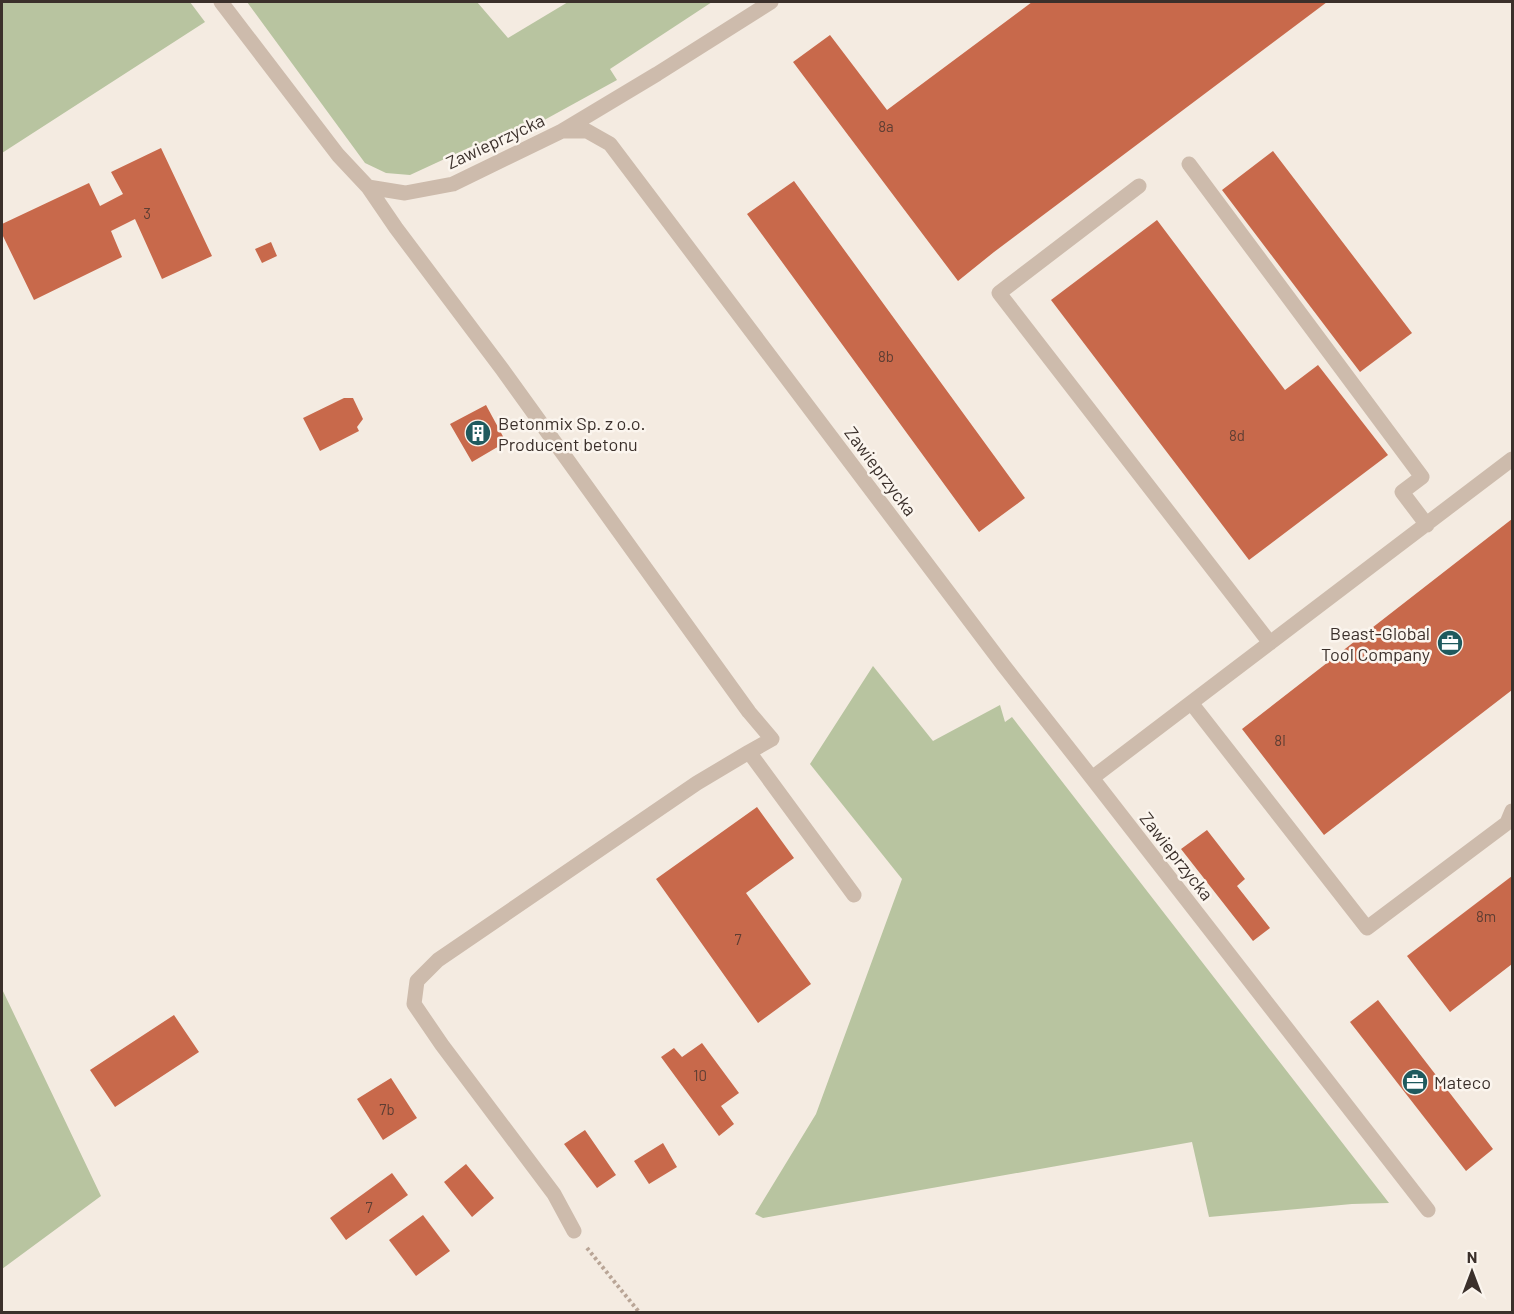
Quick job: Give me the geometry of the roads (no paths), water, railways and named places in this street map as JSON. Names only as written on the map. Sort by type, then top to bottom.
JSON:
[{"type":"street","points":[[221,2],[338,155],[368,187],[502,369],[748,712],[772,739],[697,783],[438,960],[417,981],[414,1004],[554,1194],[574,1231]]},
{"type":"street","points":[[562,131],[771,2]]},
{"type":"street","name":"Zawieprzycka","points":[[368,187],[405,193],[453,184],[562,131],[587,131],[610,144],[996,657],[1428,1210]]},
{"type":"street","points":[[1189,164],[1422,477],[1401,492],[1427,525]]},
{"type":"street","points":[[1140,186],[999,293],[1270,643]]},
{"type":"street","points":[[1092,778],[1512,459]]},
{"type":"street","points":[[1191,704],[1367,928],[1508,823],[1512,811]]},
{"type":"street","points":[[749,752],[854,895]]},
{"type":"place","name":"Betonmix Sp. z o.o. Producent betonu","points":[[478,433]]},
{"type":"place","name":"Beast-Global Tool Company","points":[[1450,643]]},
{"type":"place","name":"Mateco","points":[[1415,1082]]}]
